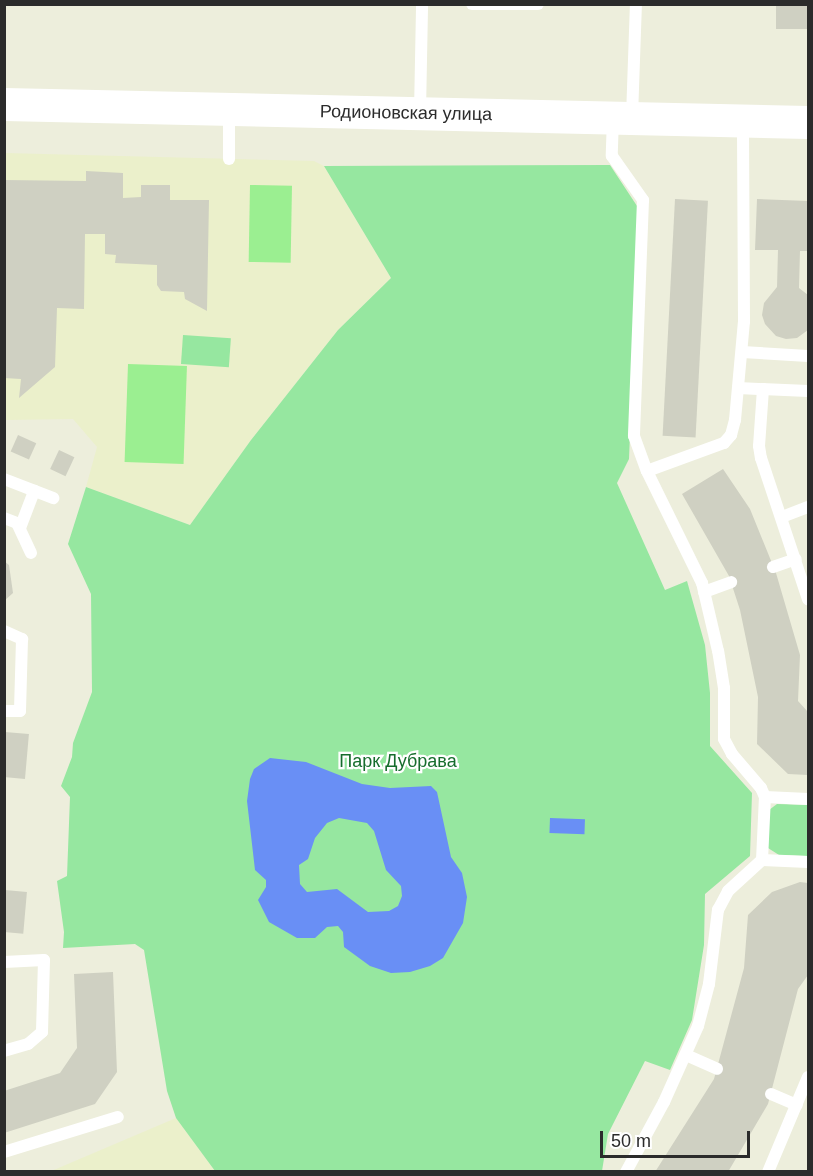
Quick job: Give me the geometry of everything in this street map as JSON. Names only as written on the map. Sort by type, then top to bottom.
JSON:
[{"type":"street","name":"Родионовская улица","points":[[4,104],[808,122]]},
{"type":"lane","points":[[420,114],[422,4]]},
{"type":"lane","points":[[472,4],[538,4]]},
{"type":"lane","points":[[636,4],[622,118],[612,156],[644,200],[634,436],[647,471],[704,592],[724,688],[724,739],[732,754],[761,788],[765,798],[762,860]]},
{"type":"lane","points":[[229,109],[229,159]]},
{"type":"lane","points":[[647,471],[724,443],[731,435],[735,420],[742,352],[743,121]]},
{"type":"lane","points":[[742,352],[808,356]]},
{"type":"lane","points":[[738,388],[808,391]]},
{"type":"lane","points":[[763,389],[759,446],[782,517],[800,561],[808,599]]},
{"type":"lane","points":[[4,479],[53,498]]},
{"type":"lane","points":[[20,528],[34,491]]},
{"type":"lane","points":[[782,517],[808,507]]},
{"type":"lane","points":[[4,518],[17,523],[31,553]]},
{"type":"lane","points":[[773,567],[800,561]]},
{"type":"lane","points":[[704,592],[731,582]]},
{"type":"lane","points":[[4,631],[22,639],[20,711],[4,711]]},
{"type":"lane","points":[[765,798],[808,799]]},
{"type":"lane","points":[[626,1172],[687,1055],[699,1026],[709,984],[718,910],[728,891],[762,860],[808,862]]},
{"type":"lane","points":[[4,962],[44,960],[42,1032],[28,1044],[4,1051]]},
{"type":"lane","points":[[687,1055],[717,1069]]},
{"type":"lane","points":[[768,1172],[808,1077]]},
{"type":"lane","points":[[771,1094],[796,1105]]},
{"type":"lane","points":[[4,1152],[118,1117]]},
{"type":"shaded area","points":[[5,153],[314,161],[324,166],[391,278],[338,330],[251,440],[190,525],[86,487],[97,447],[73,419],[5,420]]},
{"type":"shaded area","points":[[176,1118],[215,1171],[49,1172]]},
{"type":"green space","name":"Парк Дубрава","points":[[610,165],[639,209],[629,459],[617,483],[665,590],[687,581],[705,645],[710,693],[710,746],[752,793],[750,856],[705,894],[704,945],[692,1020],[670,1070],[645,1061],[608,1134],[602,1171],[215,1171],[176,1118],[167,1091],[144,950],[135,944],[63,948],[64,932],[57,881],[67,876],[70,797],[61,786],[72,757],[73,743],[92,692],[91,594],[68,544],[86,487],[190,525],[251,440],[338,330],[391,278],[324,166]]},
{"type":"green space","points":[[250,185],[292,186],[291,263],[249,262]]},
{"type":"green space","points":[[183,335],[231,338],[229,367],[181,364]]},
{"type":"green space","points":[[128,364],[187,366],[184,464],[125,462]]},
{"type":"green space","points":[[777,804],[808,805],[808,856],[779,855],[768,848],[769,810]]},
{"type":"water","points":[[270,758],[306,762],[362,784],[390,788],[431,786],[437,792],[451,857],[462,873],[467,897],[463,923],[443,958],[430,966],[410,972],[391,973],[370,966],[344,947],[343,932],[338,926],[327,927],[315,938],[297,938],[269,922],[258,900],[266,887],[266,880],[255,870],[247,801],[254,769]],"holes":[[[339,818],[367,823],[374,831],[386,870],[401,886],[402,896],[398,906],[389,911],[368,912],[337,889],[307,892],[300,884],[299,865],[308,859],[315,838],[327,823]]]},
{"type":"water","points":[[550,818],[585,819],[584,834],[549,833]]},
{"type":"building","points":[[776,4],[808,4],[808,29],[776,29]]},
{"type":"building","points":[[86,171],[123,173],[123,198],[141,197],[141,185],[170,185],[170,200],[209,200],[207,311],[185,299],[184,292],[161,291],[157,285],[157,265],[115,263],[116,255],[105,254],[105,234],[85,234],[84,309],[57,308],[55,367],[19,398],[21,379],[4,378],[4,180],[86,181]]},
{"type":"building","points":[[675,199],[708,201],[696,437],[663,436]]},
{"type":"building","points":[[757,199],[808,201],[808,251],[800,251],[799,288],[808,295],[808,330],[797,338],[786,339],[776,336],[765,324],[762,315],[764,303],[777,287],[778,250],[755,250]]},
{"type":"building","points":[[18,435],[36,443],[29,460],[11,451]]},
{"type":"building","points":[[59,450],[74,457],[66,476],[50,469]]},
{"type":"building","points":[[723,469],[750,509],[776,573],[800,655],[798,701],[808,712],[808,775],[788,774],[757,744],[758,697],[740,610],[729,576],[682,494]]},
{"type":"building","points":[[4,561],[9,565],[13,593],[4,601]]},
{"type":"building","points":[[5,732],[29,734],[25,779],[4,777]]},
{"type":"building","points":[[800,882],[808,883],[808,975],[798,989],[768,1104],[728,1172],[655,1172],[714,1079],[744,968],[748,915],[772,892]]},
{"type":"building","points":[[5,890],[27,892],[23,934],[4,932]]},
{"type":"building","points":[[113,972],[117,1072],[95,1104],[4,1133],[4,1091],[60,1073],[77,1048],[74,974]]}]
